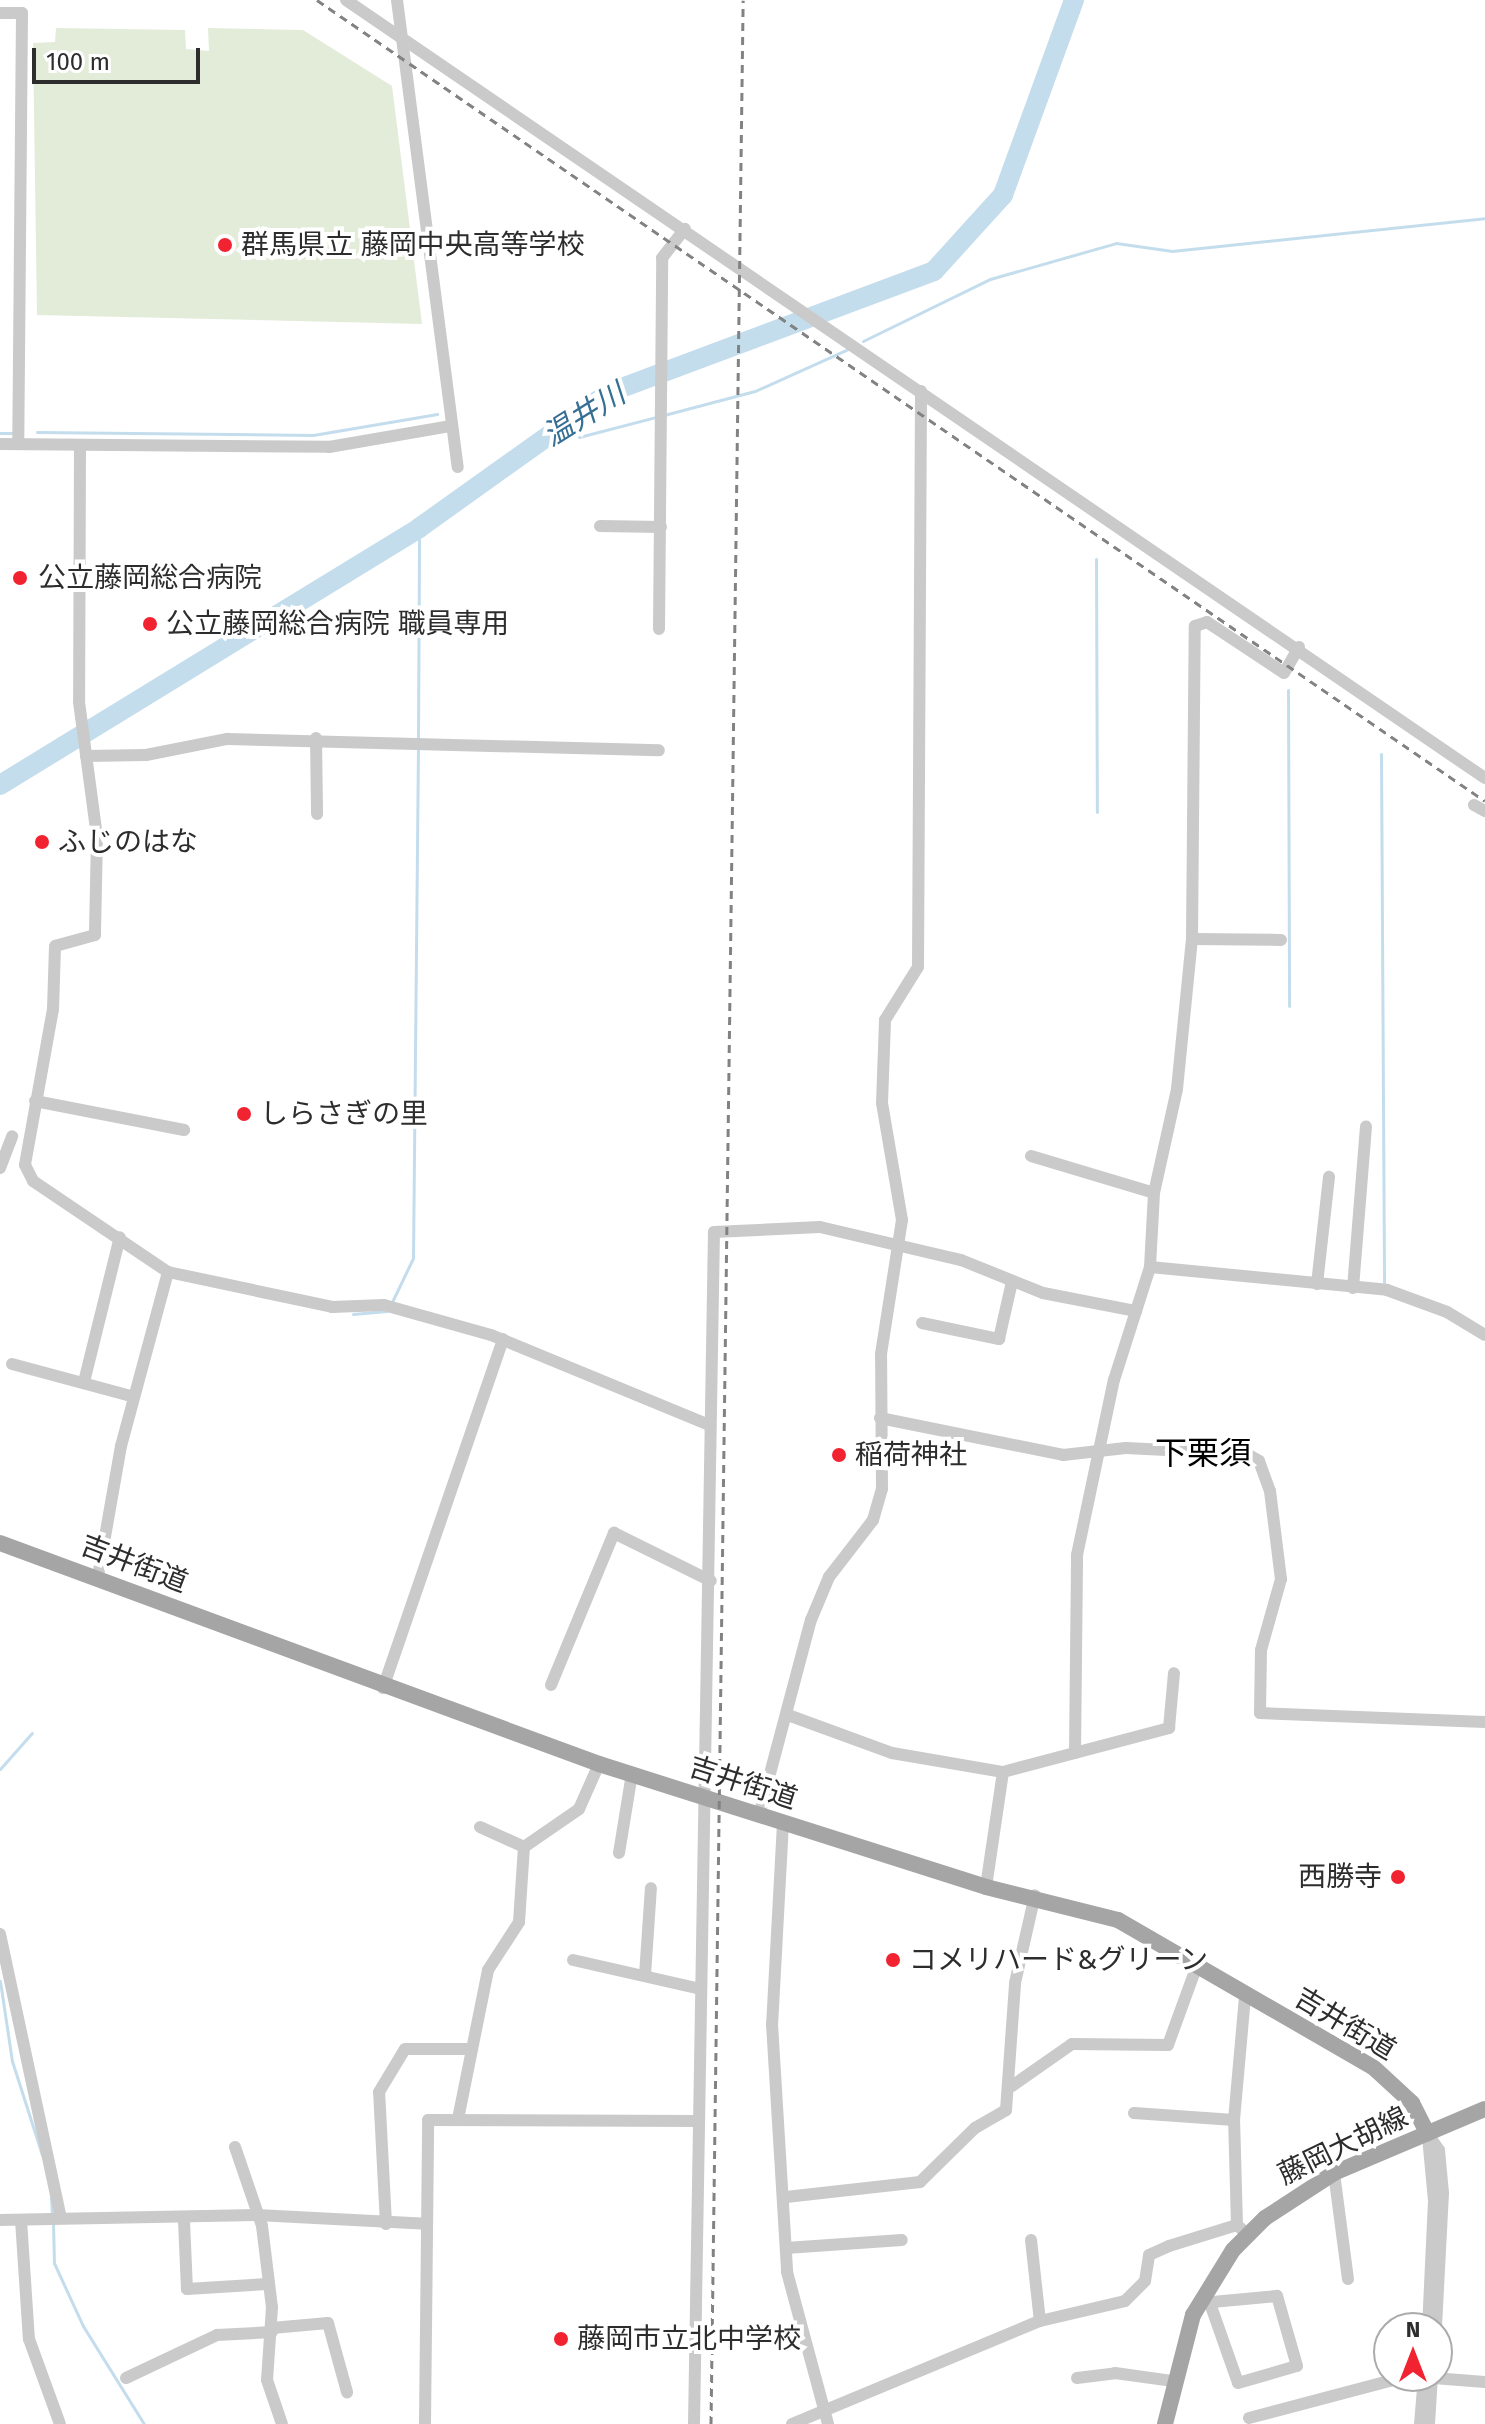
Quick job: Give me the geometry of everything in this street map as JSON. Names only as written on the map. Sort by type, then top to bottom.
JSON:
[{"type":"main road","name":"吉井街道","points":[[2,1549],[98,1577],[383,1688],[599,1764],[986,1887],[1035,1895],[1118,1920],[1196,1968],[1382,2073],[1412,2103],[1427,2133]]},
{"type":"main road","name":"藤岡大胡線","points":[[1165,2424],[1173,2381],[1242,2230],[1334,2173],[1485,2109]]},
{"type":"street","points":[[346,0],[1299,647],[1485,778]]},
{"type":"street","points":[[397,0],[458,467]]},
{"type":"street","points":[[0,13],[22,13],[18,444]]},
{"type":"street","points":[[659,629],[662,258],[685,229]]},
{"type":"street","points":[[759,1815],[829,1577],[873,1520],[882,1489],[880,1418],[901,1194],[882,1103],[885,1020],[918,967],[921,391]]},
{"type":"street","points":[[0,444],[329,447],[451,426]]},
{"type":"street","points":[[80,445],[84,721],[97,837],[95,935],[55,946],[53,1009],[27,1143],[25,1165],[33,1181],[168,1272],[316,1304],[384,1305],[503,1339],[709,1425]]},
{"type":"street","points":[[600,526],[661,527]]},
{"type":"street","points":[[1075,1753],[1077,1555],[1092,1511],[1096,1456],[1150,1267],[1154,1193],[1177,1089],[1192,939],[1195,626],[1207,622],[1284,673],[1299,647]]},
{"type":"street","points":[[86,756],[146,755],[227,739],[316,738],[659,750]]},
{"type":"street","points":[[316,738],[317,814]]},
{"type":"street","points":[[1192,939],[1281,940]]},
{"type":"street","points":[[35,1101],[184,1130]]},
{"type":"street","points":[[1353,1288],[1366,1127]]},
{"type":"street","points":[[0,1168],[6,1134],[27,1143]]},
{"type":"street","points":[[1031,1156],[1154,1193]]},
{"type":"street","points":[[1317,1284],[1329,1177]]},
{"type":"street","points":[[694,2424],[711,1581],[709,1425],[714,1232],[820,1227],[961,1260],[1012,1282],[1136,1311]]},
{"type":"street","points":[[84,1382],[120,1237]]},
{"type":"street","points":[[1150,1267],[1353,1288],[1418,1300],[1485,1335]]},
{"type":"street","points":[[98,1577],[134,1397],[168,1272]]},
{"type":"street","points":[[922,1323],[999,1339],[1012,1282]]},
{"type":"street","points":[[383,1688],[503,1339]]},
{"type":"street","points":[[12,1364],[134,1397]]},
{"type":"street","points":[[880,1418],[1096,1456],[1126,1448],[1224,1448],[1259,1461],[1281,1579],[1261,1650],[1260,1713],[1485,1722]]},
{"type":"street","points":[[551,1685],[614,1533],[711,1581]]},
{"type":"street","points":[[788,1715],[892,1753],[1003,1772],[1169,1728],[1174,1673]]},
{"type":"street","points":[[524,1847],[579,1809],[599,1764]]},
{"type":"street","points":[[986,1887],[1003,1772]]},
{"type":"street","points":[[619,1853],[632,1774]]},
{"type":"street","points":[[783,1823],[772,2024],[786,2197],[786,2248],[828,2424]]},
{"type":"street","points":[[480,1827],[524,1847]]},
{"type":"street","points":[[458,2119],[488,1970],[519,1922],[524,1847]]},
{"type":"street","points":[[645,1975],[651,1888]]},
{"type":"street","points":[[786,2197],[920,2182],[975,2128],[1006,2110],[1012,2086],[1015,1983],[1035,1895]]},
{"type":"street","points":[[0,1934],[61,2218]]},
{"type":"street","points":[[573,1960],[701,1989]]},
{"type":"street","points":[[1012,2086],[1072,2044],[1168,2045],[1196,1968]]},
{"type":"street","points":[[792,2424],[1040,2321],[1125,2301],[1145,2281],[1149,2255],[1242,2230],[1234,2120],[1245,1996]]},
{"type":"street","points":[[386,2224],[379,2092],[405,2049],[470,2049]]},
{"type":"street","points":[[1134,2113],[1234,2120]]},
{"type":"street","points":[[425,2424],[428,2120],[698,2121]]},
{"type":"street","points":[[1427,2133],[1434,2201],[1429,2312]]},
{"type":"street","points":[[1427,2133],[1439,2150],[1443,2193],[1437,2312]]},
{"type":"street","points":[[235,2147],[257,2215],[272,2330],[267,2380],[282,2424]]},
{"type":"street","points":[[1334,2173],[1348,2279]]},
{"type":"street","points":[[0,2220],[184,2221],[257,2215],[426,2224]]},
{"type":"street","points":[[21,2220],[29,2339],[60,2424]]},
{"type":"street","points":[[184,2221],[187,2289],[267,2284]]},
{"type":"street","points":[[786,2248],[902,2240]]},
{"type":"street","points":[[1031,2240],[1040,2321]]},
{"type":"street","points":[[1277,2296],[1297,2366],[1238,2383],[1209,2297],[1277,2296]]},
{"type":"street","points":[[126,2378],[217,2335],[328,2323],[347,2392]]},
{"type":"street","points":[[1077,2378],[1115,2373],[1173,2381]]},
{"type":"street","points":[[1453,2379],[1485,2382]]},
{"type":"street","points":[[1249,2418],[1373,2390]]},
{"type":"street","points":[[1420,2424],[1425,2392]]},
{"type":"street","points":[[1428,2392],[1429,2424]]},
{"type":"green space","name":"群馬県立 藤岡中央高等学校","points":[[56,28],[185,30],[186,49],[209,51],[208,28],[303,30],[392,86],[422,324],[37,315],[33,43],[55,42]]},
{"type":"waterway","name":"温井川","points":[[0,785],[419,528],[608,393],[934,271],[1003,195],[1074,0]]},
{"type":"waterway","points":[[863,341],[990,279],[1116,243],[1172,251],[1485,218]]},
{"type":"waterway","points":[[664,415],[755,391],[848,349]]},
{"type":"waterway","points":[[37,432],[313,435],[437,414]]},
{"type":"waterway","points":[[579,437],[656,417]]},
{"type":"waterway","points":[[0,433],[14,433]]},
{"type":"waterway","points":[[418,741],[419,528]]},
{"type":"waterway","points":[[1096,559],[1097,812]]},
{"type":"waterway","points":[[1288,690],[1289,1006]]},
{"type":"waterway","points":[[391,1304],[413,1258],[418,749]]},
{"type":"waterway","points":[[1381,754],[1384,1282]]},
{"type":"waterway","points":[[353,1314],[387,1311]]},
{"type":"waterway","points":[[0,1769],[32,1733]]},
{"type":"waterway","points":[[0,1981],[12,2061],[42,2155]]},
{"type":"waterway","points":[[51,2197],[52,2214]]},
{"type":"waterway","points":[[53,2223],[54,2263],[83,2326],[144,2424]]},
{"type":"railway","points":[[317,0],[1485,801]]},
{"type":"railway","points":[[711,2424],[743,0]]},
{"type":"place","name":"群馬県立 藤岡中央高等学校","points":[[225,245]]},
{"type":"place","name":"公立藤岡総合病院","points":[[20,578]]},
{"type":"place","name":"公立藤岡総合病院 職員専用","points":[[150,624]]},
{"type":"place","name":"ふじのはな","points":[[42,842]]},
{"type":"place","name":"しらさぎの里","points":[[244,1114]]},
{"type":"place","name":"稲荷神社","points":[[839,1455]]},
{"type":"place","name":"西勝寺","points":[[1398,1877]]},
{"type":"place","name":"コメリハード&グリーン","points":[[893,1960]]},
{"type":"place","name":"藤岡市立北中学校","points":[[561,2339]]},
{"type":"district","name":"下栗須","points":[[1203,1453]]}]
